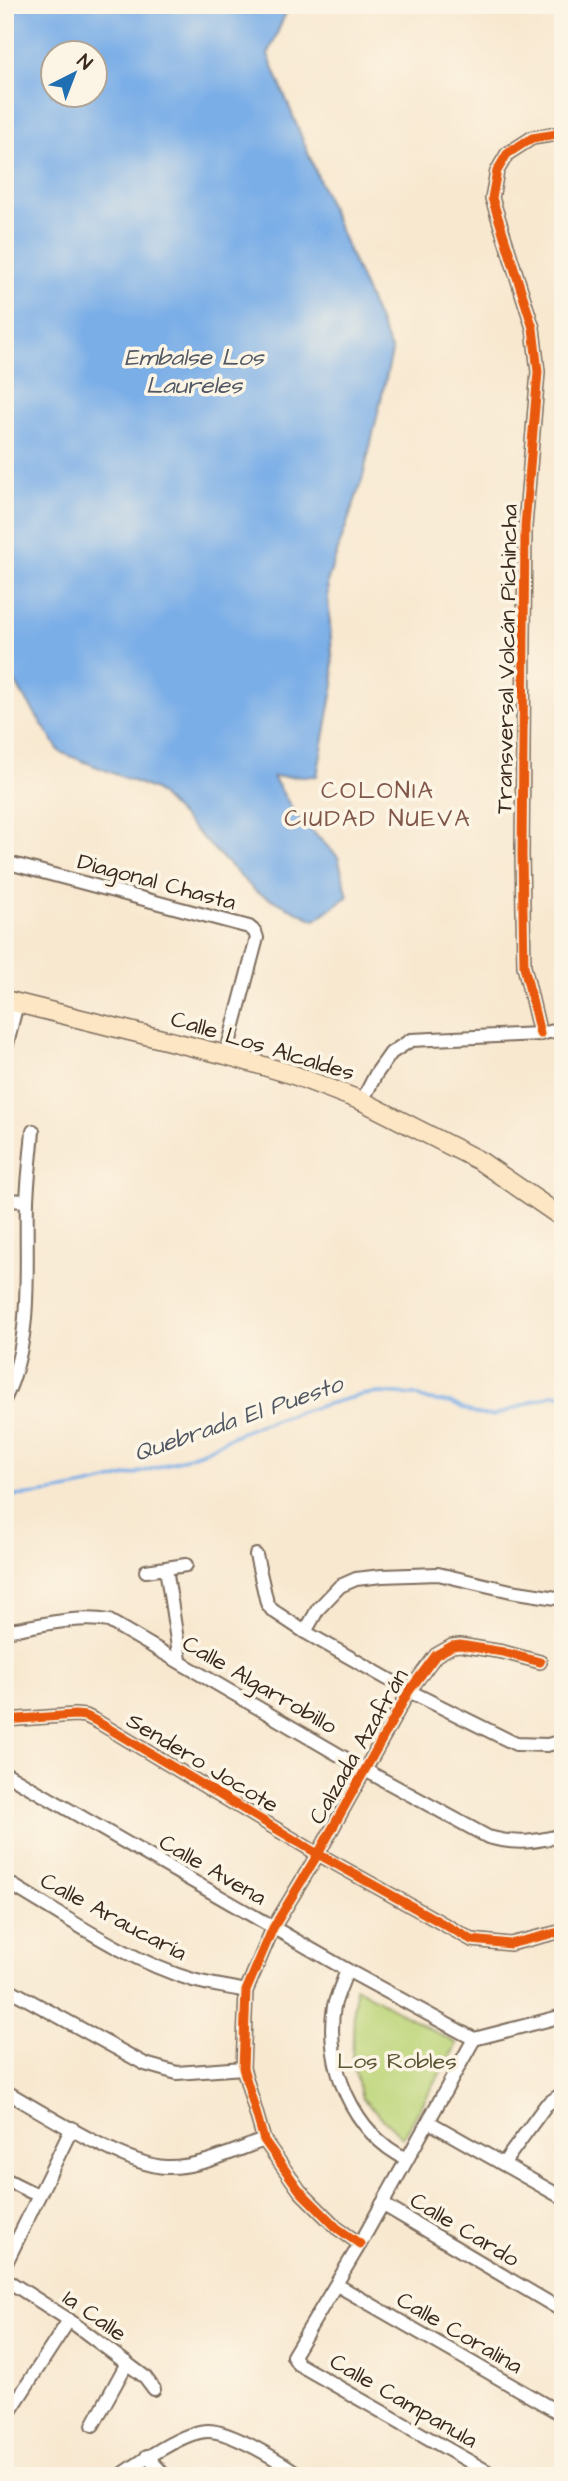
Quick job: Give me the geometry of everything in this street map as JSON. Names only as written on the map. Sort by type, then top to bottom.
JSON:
[{"type":"main road","name":"Calle Los Alcaldes","points":[[11,1001],[226,1055],[291,1074],[362,1101],[480,1161],[563,1218]]},
{"type":"street","name":"Transversal Volcán Pichincha","points":[[540,1034],[524,967],[522,854],[525,526],[538,372],[533,328],[492,198],[497,171],[508,154],[532,138],[563,133]]},
{"type":"street","name":"Diagonal Chasta","points":[[5,862],[249,927],[255,932],[257,938],[226,1055]]},
{"type":"street","points":[[5,1052],[11,1001]]},
{"type":"street","points":[[362,1101],[391,1053],[411,1040],[540,1034],[563,1029]]},
{"type":"street","points":[[5,1398],[15,1377],[27,1304],[27,1201],[33,1131]]},
{"type":"street","points":[[5,1200],[27,1201]]},
{"type":"street","points":[[256,1555],[267,1603],[272,1610],[305,1632],[409,1690],[516,1744],[547,1745],[563,1741]]},
{"type":"street","points":[[146,1571],[186,1565]]},
{"type":"street","points":[[166,1568],[180,1660]]},
{"type":"street","points":[[305,1632],[318,1609],[340,1586],[356,1579],[438,1574],[511,1591],[563,1599]]},
{"type":"street","name":"Calle Algarrobillo","points":[[5,1631],[98,1619],[118,1626],[365,1770],[488,1837],[508,1843],[528,1843],[563,1835]]},
{"type":"street","name":"Calzada Azafrán","points":[[360,2245],[337,2228],[300,2190],[264,2140],[243,2068],[246,1991],[273,1928],[318,1854],[409,1690],[436,1655],[452,1646],[460,1645],[540,1662]]},
{"type":"street","name":"Sendero Jocote","points":[[5,1720],[51,1715],[86,1716],[318,1854],[472,1940],[510,1944],[563,1931]]},
{"type":"street","name":"Calle Avena","points":[[5,1773],[347,1970],[474,2039]]},
{"type":"street","name":"Calle Araucaría","points":[[5,1881],[150,1964],[193,1980],[246,1991]]},
{"type":"street","points":[[347,1970],[335,2004],[333,2021],[332,2040],[339,2074],[362,2123],[391,2151],[408,2159]]},
{"type":"street","points":[[5,1987],[145,2064],[177,2073],[243,2068]]},
{"type":"street","points":[[337,2285],[474,2039],[563,2016]]},
{"type":"street","points":[[5,2091],[128,2157],[165,2167],[193,2164],[264,2140]]},
{"type":"street","points":[[503,2164],[546,2105],[563,2093]]},
{"type":"street","points":[[429,2122],[563,2198]]},
{"type":"street","points":[[5,2264],[72,2129]]},
{"type":"street","points":[[5,2179],[39,2194]]},
{"type":"street","name":"Calle Cardo","points":[[382,2204],[563,2311]]},
{"type":"street","name":"1a Calle","points":[[6,2279],[69,2320],[127,2363],[145,2377],[154,2389]]},
{"type":"street","name":"Calle Campanula","points":[[337,2285],[293,2356],[294,2360],[495,2476]]},
{"type":"street","name":"Calle Coralina","points":[[337,2285],[563,2415]]},
{"type":"street","points":[[5,2419],[69,2320]]},
{"type":"street","points":[[93,2425],[127,2363]]},
{"type":"street","points":[[120,2476],[147,2456],[193,2434],[208,2431],[227,2436],[265,2453],[302,2476]]},
{"type":"street","points":[[147,2456],[164,2476]]},
{"type":"green space","name":"Los Robles","points":[[355,1987],[457,2044],[403,2138],[362,2098],[352,2059]]},
{"type":"water","name":"Embalse Los Laureles","points":[[5,5],[289,5],[268,55],[392,352],[363,477],[327,582],[334,684],[317,776],[273,777],[296,815],[338,857],[348,896],[315,920],[256,892],[155,790],[60,752],[5,667]]},
{"type":"waterway","name":"Quebrada El Puesto","points":[[5,1496],[79,1487],[158,1467],[204,1451],[271,1421],[361,1395],[415,1395],[423,1399],[451,1403],[476,1414],[493,1416],[554,1394],[563,1395]]},
{"type":"cycle path","points":[[540,1034],[524,966],[522,854],[525,526],[538,372],[533,328],[492,198],[497,171],[507,154],[532,138],[563,133]]},
{"type":"cycle path","points":[[360,2244],[337,2228],[300,2191],[264,2140],[243,2068],[246,1991],[273,1928],[318,1854],[409,1691],[436,1655],[452,1646],[460,1645],[540,1662]]},
{"type":"cycle path","points":[[5,1720],[86,1716],[318,1854],[472,1940],[510,1944],[563,1931]]},
{"type":"district","name":"COLONIA CIUDAD NUEVA","points":[[378,804]]}]
